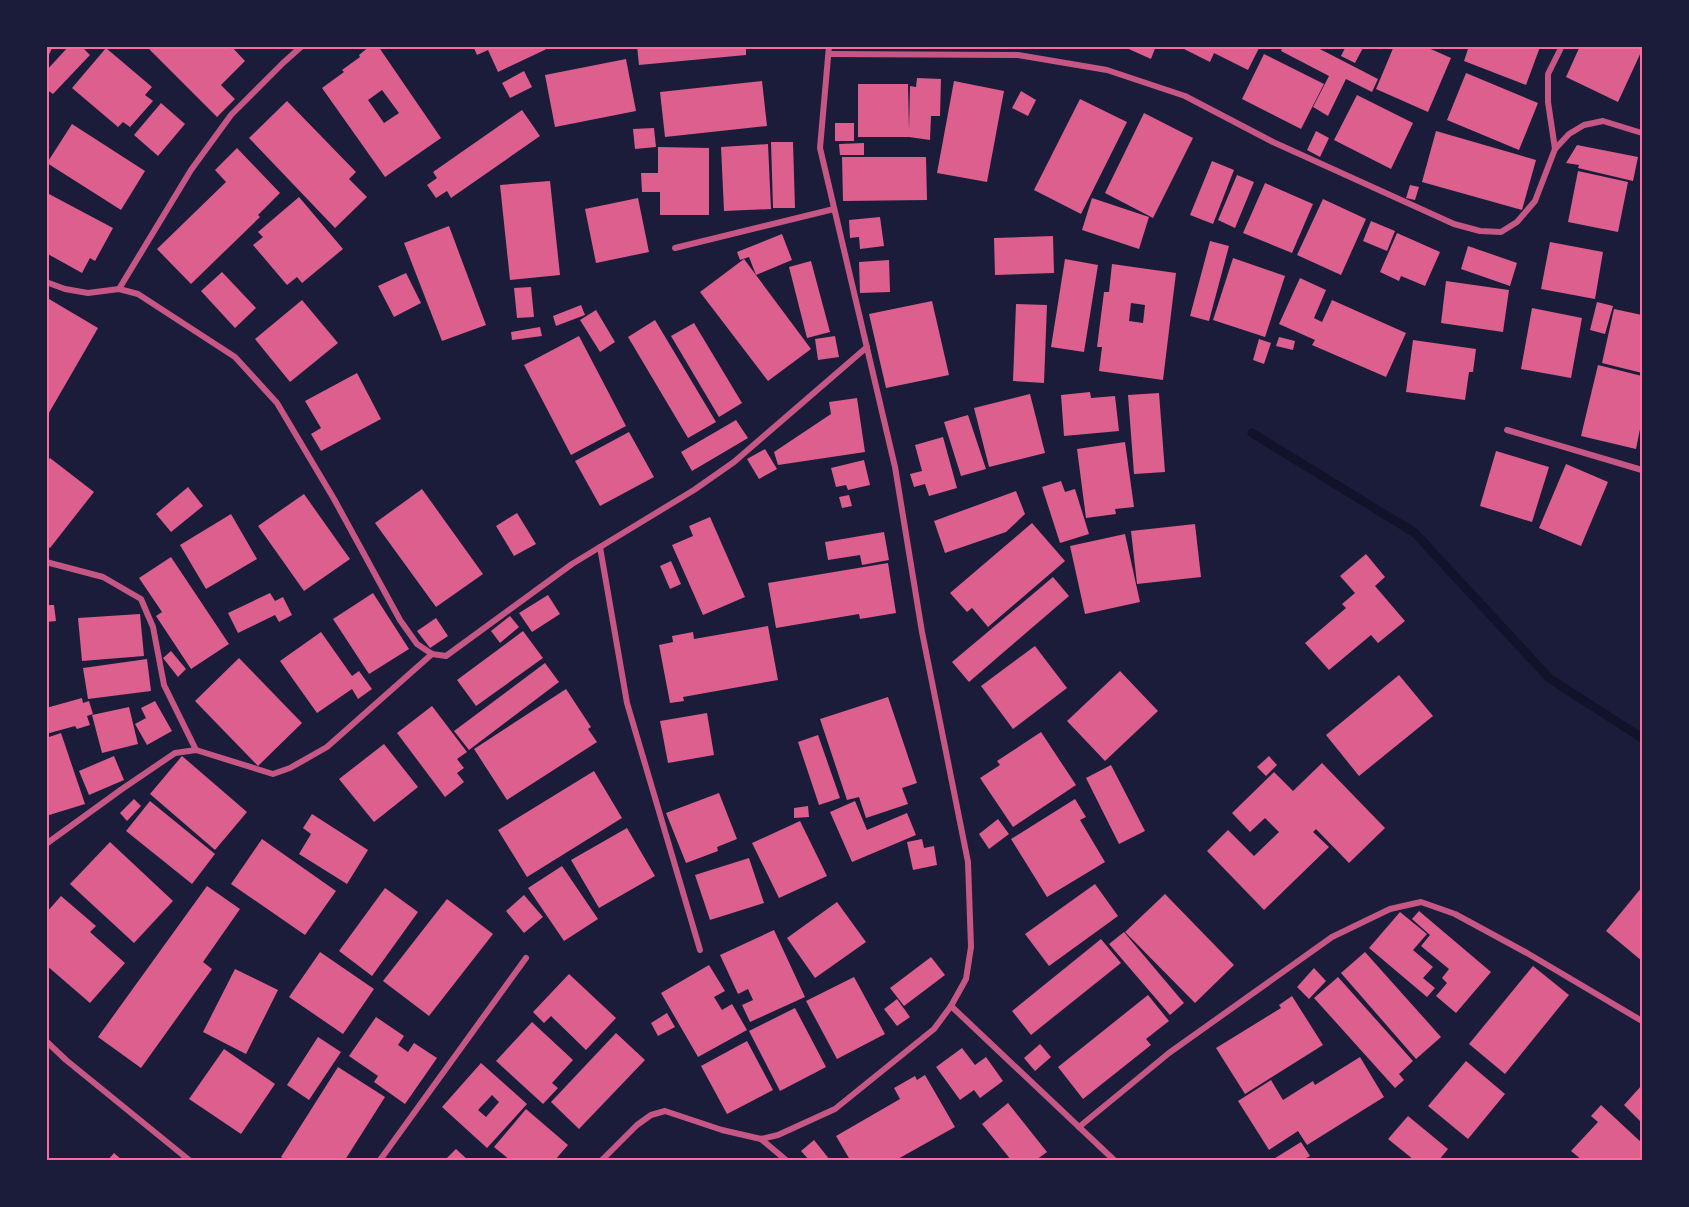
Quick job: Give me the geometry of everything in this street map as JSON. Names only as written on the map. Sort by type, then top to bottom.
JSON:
[{"type":"street","points":[[120,289],[191,170],[231,115],[302,46]]},
{"type":"street","points":[[602,1161],[637,1125],[651,1115],[665,1111],[722,1130],[761,1139],[778,1136],[835,1109],[934,1029],[951,1006],[966,979],[971,946],[968,862],[922,632],[895,467],[820,148],[829,46]]},
{"type":"street","points":[[1555,149],[1548,102],[1548,74],[1562,46]]},
{"type":"street","points":[[828,54],[1018,55],[1107,70],[1185,96],[1274,142],[1454,224],[1480,231],[1501,232],[1517,222],[1535,201],[1555,149],[1569,134],[1584,125],[1603,121],[1642,133]]},
{"type":"street","points":[[675,248],[834,209]]},
{"type":"street","points":[[46,282],[65,289],[88,293],[120,289],[138,294],[235,357],[277,403],[334,499],[400,620],[417,644],[432,654],[446,656],[572,564],[694,490],[734,462],[867,347]]},
{"type":"street","points":[[1508,430],[1642,470]]},
{"type":"street","points":[[600,548],[627,703],[700,950]]},
{"type":"street","points":[[46,562],[102,577],[141,599],[153,627],[164,685],[196,750]]},
{"type":"street","points":[[46,844],[175,753],[196,750],[273,774],[290,768],[327,747],[432,654]]},
{"type":"street","points":[[1079,1127],[1169,1053],[1332,937],[1390,909],[1421,902],[1455,914],[1496,936],[1642,1022]]},
{"type":"street","points":[[380,1161],[526,958]]},
{"type":"street","points":[[951,1006],[1114,1161]]},
{"type":"street","points":[[46,1041],[189,1161]]},
{"type":"street","points":[[761,1139],[786,1161]]},
{"type":"building","points":[[46,46],[53,46],[46,61]]},
{"type":"building","points":[[69,46],[81,46],[90,55],[53,94],[46,89],[46,71]]},
{"type":"building","points":[[146,46],[231,46],[245,61],[221,85],[235,99],[217,117]]},
{"type":"building","points":[[370,46],[378,46],[441,138],[385,177],[322,88],[344,72],[342,70],[360,57],[359,55]],"holes":[[[382,90],[399,113],[384,123],[368,100]]]},
{"type":"building","points":[[473,46],[553,46],[498,72],[488,50],[477,55]]},
{"type":"building","points":[[637,46],[752,46],[752,48],[746,49],[746,55],[639,65]]},
{"type":"building","points":[[1122,46],[1156,46],[1151,59]]},
{"type":"building","points":[[1178,46],[1260,46],[1248,70],[1214,53],[1210,62]]},
{"type":"building","points":[[1283,46],[1314,46],[1378,79],[1372,92],[1346,79],[1328,116],[1313,107],[1329,76],[1281,51]]},
{"type":"building","points":[[1346,46],[1364,46],[1355,63],[1341,56]]},
{"type":"building","points":[[1394,46],[1424,46],[1451,58],[1428,112],[1376,89]]},
{"type":"building","points":[[1469,46],[1540,47],[1526,85],[1464,61]]},
{"type":"building","points":[[1580,46],[1642,46],[1618,102],[1566,77]]},
{"type":"building","points":[[106,48],[152,87],[145,95],[153,101],[130,127],[123,122],[118,127],[72,88]]},
{"type":"building","points":[[1264,54],[1324,84],[1301,129],[1242,99]]},
{"type":"building","points":[[626,59],[636,111],[555,127],[545,75]]},
{"type":"building","points":[[524,71],[532,87],[510,98],[502,83]]},
{"type":"building","points":[[1466,73],[1538,103],[1519,150],[1447,120]]},
{"type":"building","points":[[917,78],[941,79],[940,116],[931,116],[930,140],[909,137],[858,137],[858,84],[908,84],[909,130],[910,86],[916,87]]},
{"type":"building","points":[[762,81],[767,126],[665,137],[660,92]]},
{"type":"building","points":[[954,81],[1004,91],[987,182],[937,173]]},
{"type":"building","points":[[1021,91],[1036,100],[1028,116],[1012,108]]},
{"type":"building","points":[[1357,95],[1413,123],[1391,169],[1334,140]]},
{"type":"building","points":[[1080,99],[1127,122],[1081,214],[1034,190]]},
{"type":"building","points":[[287,101],[356,172],[349,179],[367,197],[335,228],[249,138]]},
{"type":"building","points":[[161,103],[185,124],[158,156],[134,135]]},
{"type":"building","points":[[522,110],[540,136],[451,198],[447,191],[436,198],[427,185],[437,178],[433,172]]},
{"type":"building","points":[[1144,113],[1193,138],[1153,218],[1105,193]]},
{"type":"building","points":[[835,123],[854,123],[854,141],[835,141]]},
{"type":"building","points":[[72,124],[145,171],[121,210],[47,163]]},
{"type":"building","points":[[654,128],[656,147],[635,149],[633,129]]},
{"type":"building","points":[[1316,131],[1329,138],[1320,157],[1307,150]]},
{"type":"building","points":[[1436,131],[1536,160],[1522,210],[1422,182]]},
{"type":"building","points":[[771,142],[793,142],[795,208],[773,208]]},
{"type":"building","points":[[864,143],[864,155],[840,155],[839,144]]},
{"type":"building","points":[[768,144],[771,209],[724,211],[721,147]]},
{"type":"building","points":[[1577,145],[1638,157],[1633,181],[1566,163]]},
{"type":"building","points":[[658,147],[709,148],[709,215],[660,215],[660,192],[642,192],[641,173],[658,173]]},
{"type":"building","points":[[237,148],[280,193],[258,215],[260,217],[191,284],[157,249],[226,182],[215,170]]},
{"type":"building","points":[[842,157],[926,157],[927,200],[843,201]]},
{"type":"building","points":[[1212,161],[1234,170],[1213,224],[1190,215]]},
{"type":"building","points":[[1578,171],[1628,182],[1618,232],[1568,222]]},
{"type":"building","points":[[1237,175],[1254,182],[1235,228],[1218,220]]},
{"type":"building","points":[[550,181],[560,275],[510,280],[500,185]]},
{"type":"building","points":[[1265,183],[1313,204],[1292,253],[1243,233]]},
{"type":"building","points":[[1410,185],[1419,187],[1415,200],[1406,198]]},
{"type":"building","points":[[49,194],[113,228],[95,261],[90,258],[82,273],[46,253],[46,199]]},
{"type":"building","points":[[299,197],[343,249],[302,283],[297,277],[287,285],[253,245],[263,237],[258,232]]},
{"type":"building","points":[[638,198],[649,252],[596,263],[585,209]]},
{"type":"building","points":[[1092,198],[1149,217],[1139,249],[1082,230]]},
{"type":"building","points":[[1323,199],[1366,219],[1341,275],[1297,255]]},
{"type":"building","points":[[880,217],[884,246],[860,249],[859,237],[850,238],[849,220]]},
{"type":"building","points":[[1371,221],[1395,231],[1387,251],[1363,241]]},
{"type":"building","points":[[449,226],[486,325],[442,341],[404,243]]},
{"type":"building","points":[[1397,233],[1440,252],[1425,286],[1401,276],[1399,281],[1380,272]]},
{"type":"building","points":[[782,234],[792,260],[756,275],[749,257],[740,260],[737,252]]},
{"type":"building","points":[[1053,236],[1054,273],[995,275],[994,238]]},
{"type":"building","points":[[1210,241],[1229,246],[1209,321],[1190,316]]},
{"type":"building","points":[[1550,242],[1603,252],[1595,299],[1541,289]]},
{"type":"building","points":[[1468,246],[1517,263],[1510,286],[1461,269]]},
{"type":"building","points":[[1233,258],[1285,276],[1265,337],[1213,320]]},
{"type":"building","points":[[744,259],[811,349],[768,381],[700,292]]},
{"type":"building","points":[[1065,259],[1098,265],[1084,352],[1051,347]]},
{"type":"building","points":[[889,260],[890,292],[860,293],[859,262]]},
{"type":"building","points":[[811,261],[830,332],[807,338],[789,267]]},
{"type":"building","points":[[1112,264],[1176,273],[1163,380],[1099,371],[1102,347],[1097,347],[1104,292],[1109,292]],"holes":[[[1131,303],[1145,305],[1143,323],[1129,321]]]},
{"type":"building","points":[[222,272],[256,308],[235,328],[201,291]]},
{"type":"building","points":[[406,273],[421,303],[394,317],[378,286]]},
{"type":"building","points":[[1300,278],[1326,290],[1314,318],[1322,322],[1332,300],[1406,333],[1386,377],[1312,345],[1315,340],[1279,324]]},
{"type":"building","points":[[1446,281],[1509,290],[1503,332],[1441,323]]},
{"type":"building","points":[[531,287],[534,317],[517,318],[514,288]]},
{"type":"building","points":[[49,299],[98,328],[46,418],[46,303]]},
{"type":"building","points":[[302,300],[338,343],[290,382],[255,339]]},
{"type":"building","points":[[932,301],[949,375],[886,388],[869,314]]},
{"type":"building","points":[[1597,302],[1613,306],[1605,334],[1590,330]]},
{"type":"building","points":[[1016,304],[1047,305],[1044,383],[1013,381]]},
{"type":"building","points":[[581,305],[585,315],[556,326],[553,316]]},
{"type":"building","points":[[1532,308],[1582,318],[1571,378],[1521,369]]},
{"type":"building","points":[[1614,309],[1642,315],[1642,373],[1602,363]]},
{"type":"building","points":[[596,310],[615,342],[600,352],[580,320]]},
{"type":"building","points":[[655,320],[716,422],[688,438],[628,337]]},
{"type":"building","points":[[694,323],[742,403],[719,417],[671,336]]},
{"type":"building","points":[[540,327],[542,336],[512,340],[511,332]]},
{"type":"building","points":[[579,336],[626,426],[571,455],[524,365]]},
{"type":"building","points":[[835,336],[839,357],[818,360],[815,339]]},
{"type":"building","points":[[1279,337],[1295,341],[1293,350],[1276,346]]},
{"type":"building","points":[[1259,339],[1271,343],[1264,364],[1253,360]]},
{"type":"building","points":[[1413,340],[1476,349],[1473,372],[1469,372],[1465,400],[1406,392]]},
{"type":"building","points":[[1598,365],[1642,376],[1642,419],[1636,449],[1581,436]]},
{"type":"building","points":[[357,373],[381,419],[321,451],[311,434],[321,428],[305,401]]},
{"type":"building","points":[[1090,392],[1091,398],[1115,396],[1119,431],[1064,436],[1061,395]]},
{"type":"building","points":[[1159,393],[1165,472],[1134,474],[1128,395]]},
{"type":"building","points":[[1030,394],[1045,453],[989,467],[974,408]]},
{"type":"building","points":[[857,398],[865,452],[778,465],[774,452],[831,414],[829,402]]},
{"type":"building","points":[[968,415],[986,469],[961,476],[944,422]]},
{"type":"building","points":[[736,420],[748,438],[692,471],[681,452]]},
{"type":"building","points":[[629,432],[654,477],[600,506],[575,461]]},
{"type":"building","points":[[943,437],[957,488],[929,496],[925,484],[914,487],[910,474],[922,471],[915,445]]},
{"type":"building","points":[[1125,442],[1134,507],[1115,509],[1116,514],[1086,518],[1077,449]]},
{"type":"building","points":[[765,449],[777,469],[759,479],[747,459]]},
{"type":"building","points":[[1496,451],[1549,467],[1532,522],[1480,506]]},
{"type":"building","points":[[50,458],[94,492],[50,548],[46,546],[46,463]]},
{"type":"building","points":[[864,460],[870,485],[848,490],[846,485],[836,487],[831,468]]},
{"type":"building","points":[[1566,464],[1608,482],[1581,546],[1539,528]]},
{"type":"building","points":[[1061,481],[1065,492],[1075,489],[1089,534],[1060,543],[1042,487]]},
{"type":"building","points":[[188,487],[203,506],[171,532],[156,514]]},
{"type":"building","points":[[422,489],[483,574],[436,607],[375,523]]},
{"type":"building","points":[[1016,491],[1025,514],[1006,532],[945,553],[934,521]]},
{"type":"building","points":[[304,494],[350,559],[304,591],[258,526]]},
{"type":"building","points":[[849,495],[852,506],[842,508],[839,497]]},
{"type":"building","points":[[517,513],[536,544],[514,556],[496,526]]},
{"type":"building","points":[[231,514],[257,559],[206,589],[180,545]]},
{"type":"building","points":[[710,517],[745,597],[703,615],[672,545],[693,536],[689,526]]},
{"type":"building","points":[[1032,523],[1065,561],[988,627],[972,608],[967,612],[950,593]]},
{"type":"building","points":[[1195,524],[1201,577],[1137,584],[1131,531]]},
{"type":"building","points":[[884,532],[889,560],[862,565],[860,555],[828,560],[825,542]]},
{"type":"building","points":[[1125,534],[1140,602],[1085,614],[1070,546]]},
{"type":"building","points":[[1366,554],[1385,577],[1375,586],[1405,621],[1378,643],[1371,635],[1329,670],[1305,643],[1346,608],[1342,604],[1355,593],[1340,576]]},
{"type":"building","points":[[171,557],[229,644],[191,669],[156,616],[162,612],[139,578]]},
{"type":"building","points":[[671,561],[681,584],[670,589],[660,566]]},
{"type":"building","points":[[888,563],[896,613],[860,619],[859,614],[776,628],[768,583]]},
{"type":"building","points":[[1053,577],[1069,596],[969,682],[952,662]]},
{"type":"building","points":[[270,593],[275,601],[283,597],[292,615],[279,622],[275,615],[238,633],[228,613]]},
{"type":"building","points":[[373,593],[409,649],[369,674],[333,619]]},
{"type":"building","points":[[548,595],[560,614],[532,632],[519,613]]},
{"type":"building","points":[[46,605],[54,605],[56,621],[46,622]]},
{"type":"building","points":[[140,614],[144,656],[82,661],[78,618]]},
{"type":"building","points":[[510,616],[519,627],[500,643],[491,631]]},
{"type":"building","points":[[436,618],[448,636],[430,648],[417,631]]},
{"type":"building","points":[[768,626],[778,680],[683,697],[684,701],[670,703],[659,645],[673,642],[672,636],[693,632],[694,639]]},
{"type":"building","points":[[523,631],[543,658],[476,706],[457,680]]},
{"type":"building","points":[[321,632],[352,676],[359,671],[372,689],[358,699],[352,689],[317,713],[280,661]]},
{"type":"building","points":[[1035,646],[1067,688],[1013,729],[981,686]]},
{"type":"building","points":[[171,651],[186,669],[178,677],[163,658]]},
{"type":"building","points":[[239,658],[302,723],[258,766],[195,701]]},
{"type":"building","points":[[147,659],[151,691],[88,699],[83,668]]},
{"type":"building","points":[[545,663],[559,682],[469,750],[454,731]]},
{"type":"building","points":[[1120,671],[1158,711],[1105,761],[1067,721]]},
{"type":"building","points":[[1399,675],[1433,716],[1359,776],[1326,735]]},
{"type":"building","points":[[566,689],[591,727],[588,729],[597,742],[507,800],[474,749]]},
{"type":"building","points":[[888,697],[917,783],[902,788],[908,804],[866,818],[859,797],[847,800],[820,719]]},
{"type":"building","points":[[82,698],[83,703],[89,701],[93,714],[87,716],[90,725],[77,729],[75,726],[46,734],[46,708]]},
{"type":"building","points":[[155,701],[172,731],[147,745],[135,724],[146,718],[141,708]]},
{"type":"building","points":[[432,706],[467,752],[457,759],[464,768],[457,773],[464,782],[445,797],[397,733]]},
{"type":"building","points":[[129,707],[138,744],[102,753],[92,715]]},
{"type":"building","points":[[707,713],[714,755],[668,763],[660,721]]},
{"type":"building","points":[[1041,732],[1076,785],[1013,827],[980,778],[1000,765],[997,761]]},
{"type":"building","points":[[61,733],[85,804],[46,816],[46,738]]},
{"type":"building","points":[[818,735],[840,798],[819,805],[798,742]]},
{"type":"building","points":[[384,744],[418,787],[374,822],[339,779]]},
{"type":"building","points":[[114,756],[124,780],[89,795],[79,771]]},
{"type":"building","points":[[182,756],[247,812],[215,850],[150,794]]},
{"type":"building","points":[[1269,756],[1277,765],[1266,776],[1257,767]]},
{"type":"building","points":[[1322,763],[1385,828],[1349,863],[1316,829],[1313,832],[1329,847],[1264,910],[1207,851],[1228,830],[1254,856],[1279,832],[1265,818],[1250,832],[1232,813],[1274,772],[1293,791]]},
{"type":"building","points":[[1111,765],[1145,831],[1119,844],[1086,778]]},
{"type":"building","points":[[594,771],[622,818],[527,877],[498,830]]},
{"type":"building","points":[[719,793],[737,839],[717,847],[718,851],[686,863],[666,813]]},
{"type":"building","points":[[134,799],[141,806],[127,821],[120,813]]},
{"type":"building","points":[[1075,799],[1086,817],[1080,820],[1105,862],[1047,897],[1011,839]]},
{"type":"building","points":[[150,801],[215,854],[192,884],[126,831]]},
{"type":"building","points":[[855,801],[867,830],[907,813],[916,835],[852,862],[830,812]]},
{"type":"building","points":[[808,806],[809,817],[794,818],[794,808]]},
{"type":"building","points":[[312,814],[368,850],[347,884],[299,854],[311,834],[303,828]]},
{"type":"building","points":[[998,819],[1009,834],[989,849],[979,834]]},
{"type":"building","points":[[800,821],[827,876],[779,898],[752,843]]},
{"type":"building","points":[[627,828],[655,876],[599,908],[571,860]]},
{"type":"building","points":[[262,839],[336,891],[305,935],[231,884]]},
{"type":"building","points":[[922,839],[924,848],[934,846],[937,865],[913,870],[907,842]]},
{"type":"building","points":[[110,842],[173,901],[134,943],[70,884]]},
{"type":"building","points":[[749,858],[764,903],[710,920],[695,875]]},
{"type":"building","points":[[562,866],[598,919],[564,941],[528,888]]},
{"type":"building","points":[[1095,884],[1118,916],[1049,966],[1025,934]]},
{"type":"building","points":[[207,886],[240,909],[203,962],[212,969],[141,1068],[98,1037]]},
{"type":"building","points":[[1642,887],[1642,961],[1606,931]]},
{"type":"building","points":[[385,888],[418,912],[372,976],[339,951]]},
{"type":"building","points":[[1165,894],[1234,965],[1195,1003],[1125,932]]},
{"type":"building","points":[[524,895],[543,917],[524,933],[506,911]]},
{"type":"building","points":[[61,896],[96,926],[90,932],[125,963],[90,1003],[46,965],[46,913]]},
{"type":"building","points":[[447,899],[493,934],[429,1016],[383,981]]},
{"type":"building","points":[[837,902],[866,942],[815,978],[787,938]]},
{"type":"building","points":[[1419,911],[1491,972],[1456,1013],[1436,996],[1447,983],[1442,978],[1449,969],[1421,946],[1430,935],[1412,919]]},
{"type":"building","points":[[1400,912],[1427,934],[1413,950],[1433,967],[1423,978],[1435,988],[1427,997],[1369,948]]},
{"type":"building","points":[[774,930],[805,997],[750,1022],[742,1005],[753,1000],[748,989],[738,994],[720,955]]},
{"type":"building","points":[[1124,932],[1184,1003],[1170,1015],[1109,944]]},
{"type":"building","points":[[1101,939],[1121,963],[1031,1035],[1012,1011]]},
{"type":"building","points":[[320,952],[374,989],[343,1034],[289,997]]},
{"type":"building","points":[[1365,952],[1441,1037],[1416,1059],[1341,973]]},
{"type":"building","points":[[931,957],[945,975],[904,1006],[890,988]]},
{"type":"building","points":[[709,965],[725,991],[714,997],[722,1010],[732,1004],[747,1030],[698,1057],[661,993]]},
{"type":"building","points":[[1533,966],[1569,995],[1505,1074],[1469,1044]]},
{"type":"building","points":[[1314,968],[1326,981],[1309,999],[1297,987]]},
{"type":"building","points":[[235,969],[278,990],[246,1054],[203,1032]]},
{"type":"building","points":[[569,974],[616,1018],[586,1050],[551,1016],[544,1023],[533,1012]]},
{"type":"building","points":[[854,977],[885,1034],[837,1059],[806,1001]]},
{"type":"building","points":[[1338,977],[1413,1061],[1399,1074],[1404,1080],[1395,1088],[1314,998]]},
{"type":"building","points":[[1148,995],[1169,1021],[1146,1039],[1151,1045],[1083,1099],[1058,1067]]},
{"type":"building","points":[[1292,996],[1323,1045],[1245,1094],[1216,1048],[1281,1008],[1279,1005]]},
{"type":"building","points":[[897,999],[910,1017],[897,1026],[884,1009]]},
{"type":"building","points":[[795,1008],[826,1067],[780,1091],[749,1031]]},
{"type":"building","points":[[667,1013],[675,1027],[658,1036],[651,1023]]},
{"type":"building","points":[[376,1017],[404,1036],[398,1045],[408,1052],[414,1043],[437,1058],[405,1104],[374,1082],[378,1076],[349,1056]]},
{"type":"building","points":[[532,1022],[573,1060],[552,1083],[558,1088],[543,1104],[496,1061]]},
{"type":"building","points":[[616,1033],[645,1060],[579,1129],[551,1102]]},
{"type":"building","points":[[318,1037],[341,1052],[309,1100],[287,1085]]},
{"type":"building","points":[[747,1041],[773,1090],[727,1114],[701,1066]]},
{"type":"building","points":[[1040,1044],[1051,1057],[1035,1071],[1024,1058]]},
{"type":"building","points":[[962,1048],[975,1065],[986,1057],[1003,1081],[980,1098],[974,1090],[960,1100],[936,1067]]},
{"type":"building","points":[[224,1049],[275,1084],[241,1134],[189,1099]]},
{"type":"building","points":[[1360,1057],[1384,1097],[1307,1145],[1298,1131],[1269,1150],[1238,1101],[1271,1080],[1283,1100],[1313,1081],[1315,1085]]},
{"type":"building","points":[[1466,1061],[1505,1094],[1468,1139],[1428,1106]]},
{"type":"building","points":[[481,1063],[527,1104],[487,1148],[442,1107]],"holes":[[[492,1095],[499,1102],[486,1117],[478,1110]]]},
{"type":"building","points":[[338,1067],[385,1097],[345,1160],[286,1160],[281,1157]]},
{"type":"building","points":[[925,1075],[955,1127],[896,1160],[850,1160],[836,1136],[900,1099],[894,1088],[915,1076],[917,1080]]},
{"type":"building","points":[[1642,1085],[1642,1123],[1624,1105]]},
{"type":"building","points":[[1008,1103],[1047,1152],[1036,1160],[1011,1160],[982,1124]]},
{"type":"building","points":[[1601,1105],[1642,1143],[1642,1160],[1582,1160],[1571,1151],[1598,1122],[1591,1116]]},
{"type":"building","points":[[526,1109],[568,1145],[555,1160],[510,1160],[494,1147]]},
{"type":"building","points":[[1408,1116],[1448,1149],[1439,1160],[1414,1160],[1388,1139]]},
{"type":"building","points":[[814,1140],[830,1160],[809,1160],[801,1151]]},
{"type":"building","points":[[1301,1142],[1310,1156],[1302,1160],[1272,1160]]},
{"type":"building","points":[[456,1149],[468,1160],[445,1160]]},
{"type":"building","points":[[114,1153],[122,1160],[108,1160]]},
{"type":"waterway","points":[[1252,433],[1415,533],[1549,678],[1642,738]]}]
